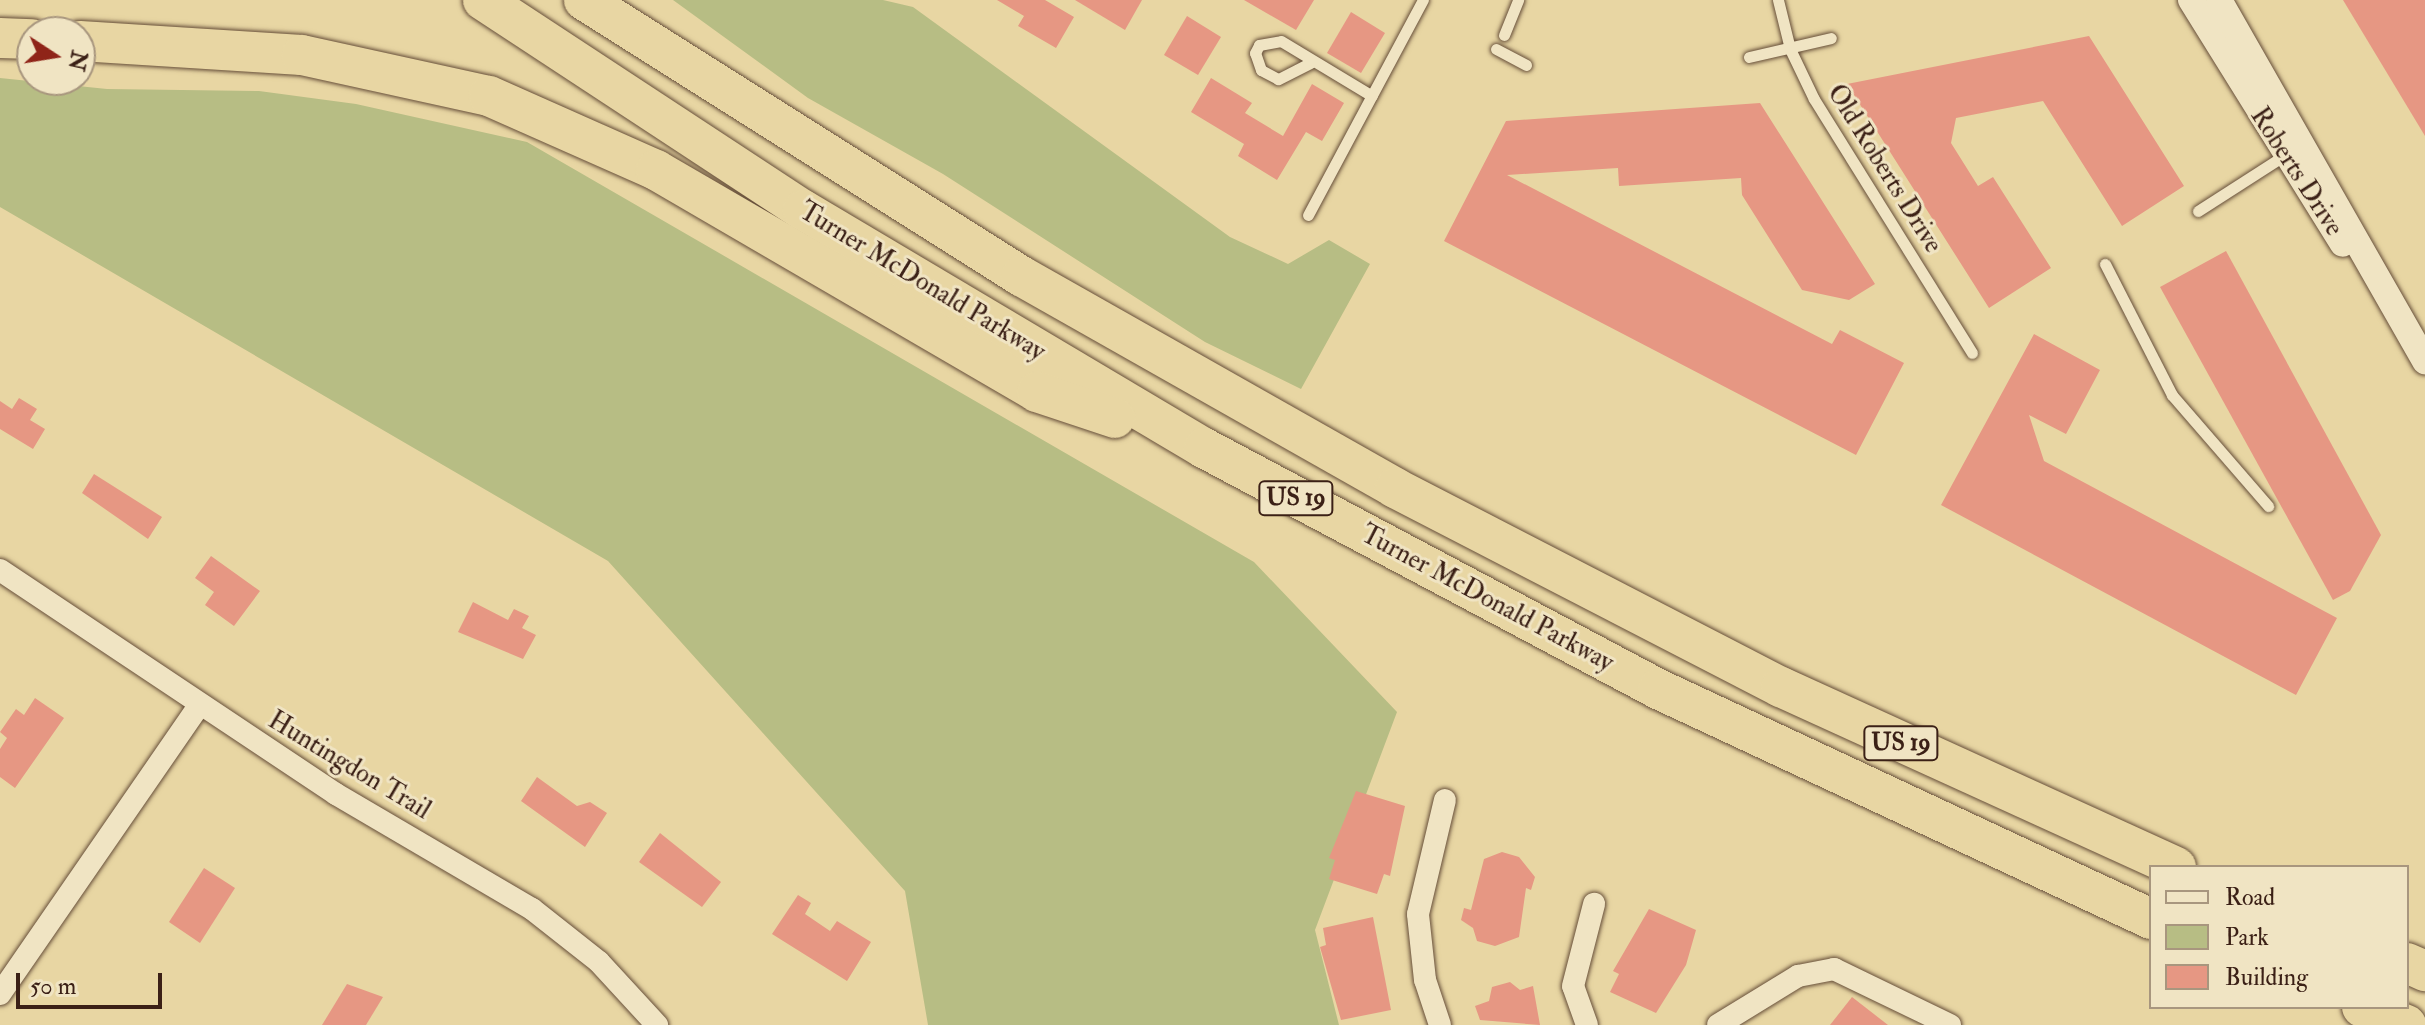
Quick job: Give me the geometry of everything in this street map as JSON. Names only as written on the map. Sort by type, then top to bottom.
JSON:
[{"type":"highway","name":"Turner McDonald Parkway","points":[[483,0],[803,210],[1204,448],[1672,696],[2149,918]]},
{"type":"highway","name":"Turner McDonald Parkway","points":[[584,0],[1021,276],[1395,488],[1768,681],[2172,865]]},
{"type":"highway","points":[[96,42],[302,55],[489,96],[656,170],[1037,392],[1204,448]]},
{"type":"highway","points":[[2367,1009],[2406,1025]]},
{"type":"street","name":"Roberts Drive","points":[[2191,0],[2293,150],[2425,361]]},
{"type":"street","name":"Roberts Drive","points":[[2219,0],[2293,150]]},
{"type":"street","name":"Huntingdon Trail","points":[[0,570],[199,706],[532,909],[599,962],[657,1025]]},
{"type":"street","points":[[0,994],[199,706]]},
{"type":"street","points":[[1440,1025],[1423,968],[1418,914],[1445,800]]},
{"type":"street","points":[[1587,1025],[1573,986],[1594,904]]},
{"type":"street","points":[[1718,1025],[1819,969],[1848,973],[1950,1025]]},
{"type":"lane","points":[[1308,215],[1423,0]]},
{"type":"lane","points":[[1504,35],[1518,0]]},
{"type":"lane","name":"Old Roberts Drive","points":[[1778,0],[1790,49],[1814,99],[1972,353]]},
{"type":"lane","points":[[1749,57],[1831,38]]},
{"type":"lane","points":[[1310,63],[1278,79],[1261,70],[1255,53],[1259,45],[1281,41],[1310,63],[1372,96]]},
{"type":"lane","points":[[1496,49],[1526,65]]},
{"type":"lane","points":[[2198,211],[2293,150]]},
{"type":"lane","points":[[2105,264],[2172,395],[2268,506]]},
{"type":"green space","points":[[673,0],[883,0],[913,7],[1230,237],[1288,264],[1329,240],[1370,264],[1301,389],[1205,342],[943,174],[808,98]]},
{"type":"green space","points":[[0,78],[16,80],[16,96],[96,96],[96,88],[259,91],[356,104],[527,142],[1254,562],[1397,712],[1315,930],[1339,1025],[928,1025],[905,891],[608,561],[0,207]]},
{"type":"building","points":[[997,0],[1045,0],[1074,17],[1056,48],[1018,26],[1024,16]]},
{"type":"building","points":[[1075,0],[1142,0],[1125,30]]},
{"type":"building","points":[[1244,0],[1314,0],[1296,30]]},
{"type":"building","points":[[2343,0],[2425,0],[2425,136]]},
{"type":"building","points":[[1351,12],[1385,33],[1361,73],[1327,53]]},
{"type":"building","points":[[1187,16],[1221,37],[1198,75],[1164,55]]},
{"type":"building","points":[[2089,36],[2184,186],[2122,226],[2043,101],[1956,118],[1951,143],[1978,186],[1993,177],[2051,268],[1989,308],[1847,84]]},
{"type":"building","points":[[1211,78],[1252,103],[1245,113],[1283,136],[1312,84],[1344,103],[1322,141],[1306,132],[1277,180],[1238,156],[1244,144],[1191,112]]},
{"type":"building","points":[[1760,103],[1875,284],[1849,300],[1802,290],[1742,195],[1741,178],[1619,186],[1618,168],[1507,175],[1832,344],[1840,330],[1904,363],[1856,455],[1444,241],[1506,121]]},
{"type":"building","points":[[2226,251],[2381,535],[2350,591],[2333,600],[2160,287]]},
{"type":"building","points":[[2034,334],[2100,370],[2066,434],[2029,415],[2044,461],[2337,618],[2296,695],[1941,505]]},
{"type":"building","points":[[19,398],[37,409],[30,420],[45,429],[33,449],[0,429],[0,401],[12,409]]},
{"type":"building","points":[[94,474],[162,517],[148,539],[82,493]]},
{"type":"building","points":[[211,556],[260,591],[234,626],[205,605],[214,592],[195,578]]},
{"type":"building","points":[[473,602],[508,620],[514,609],[529,616],[522,628],[536,635],[523,659],[458,632]]},
{"type":"building","points":[[35,698],[64,718],[15,788],[0,777],[0,749],[7,738],[0,732],[16,709],[24,715]]},
{"type":"building","points":[[537,777],[577,806],[590,802],[607,813],[585,847],[521,801]]},
{"type":"building","points":[[1356,791],[1405,806],[1390,876],[1384,874],[1377,894],[1329,879],[1335,860],[1329,858]]},
{"type":"building","points":[[660,833],[721,882],[702,907],[639,862]]},
{"type":"building","points":[[1502,852],[1519,857],[1535,877],[1531,890],[1526,888],[1519,937],[1495,946],[1477,941],[1473,928],[1461,920],[1464,908],[1471,910],[1484,859]]},
{"type":"building","points":[[204,868],[235,888],[200,943],[169,922]]},
{"type":"building","points":[[798,895],[811,903],[805,914],[830,931],[837,921],[871,942],[847,981],[772,934]]},
{"type":"building","points":[[1649,909],[1696,930],[1686,965],[1656,1013],[1610,992],[1619,974],[1613,971]]},
{"type":"building","points":[[1373,917],[1391,1010],[1341,1020],[1320,947],[1326,945],[1323,928]]},
{"type":"building","points":[[1510,982],[1520,990],[1533,986],[1540,1025],[1480,1020],[1475,1006],[1489,1001],[1492,987]]},
{"type":"building","points":[[347,984],[383,997],[366,1025],[322,1025]]},
{"type":"building","points":[[1852,997],[1888,1025],[1830,1025]]}]
